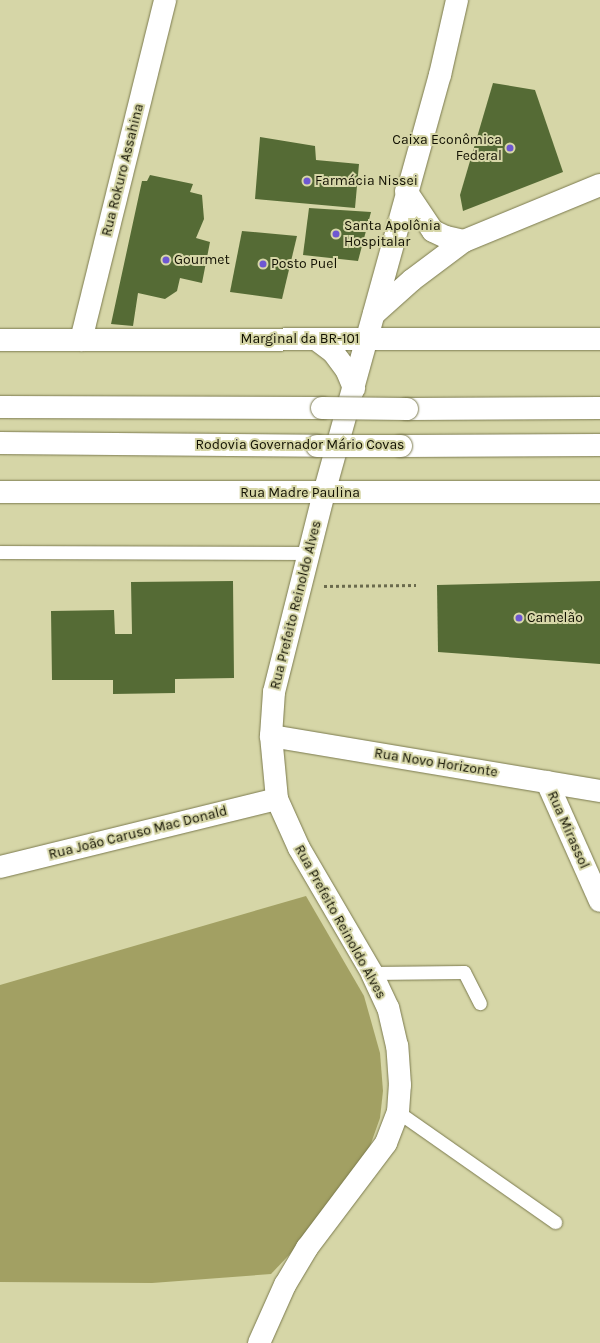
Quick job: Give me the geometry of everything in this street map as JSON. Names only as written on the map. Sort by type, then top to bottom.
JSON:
[{"type":"main road","name":"Rua Rokuro Assahina","points":[[81,340],[165,0]]},
{"type":"main road","name":"Rua Prefeito Reinoldo Alves","points":[[259,1343],[285,1285],[307,1248],[386,1143],[398,1112],[400,1085],[397,1046],[390,1013],[372,973],[299,848],[277,799],[271,736],[274,692],[300,586],[406,192],[440,75],[457,0]]},
{"type":"main road","points":[[374,314],[412,280],[464,240],[600,185]]},
{"type":"main road","points":[[406,192],[433,231],[446,237],[464,240]]},
{"type":"main road","name":"Marginal da BR-101","points":[[0,340],[600,339]]},
{"type":"main road","points":[[317,340],[333,352],[346,369],[354,388]]},
{"type":"main road","points":[[0,407],[407,409],[600,408]]},
{"type":"main road","name":"Rodovia Governador Mário Covas","points":[[0,443],[317,446],[600,445]]},
{"type":"main road","name":"Rua Madre Paulina","points":[[0,492],[600,492]]},
{"type":"main road","name":"Rua Novo Horizonte","points":[[271,736],[600,791]]},
{"type":"main road","name":"Rua Mirassol","points":[[546,782],[600,901]]},
{"type":"main road","name":"Rua João Caruso Mac Donald","points":[[0,867],[277,799]]},
{"type":"lane","points":[[0,552],[309,553]]},
{"type":"lane","points":[[372,973],[464,972],[480,1003]]},
{"type":"lane","points":[[398,1112],[555,1222]]},
{"type":"path","points":[[300,586],[416,585]]},
{"type":"shaded area","points":[[306,896],[364,996],[380,1053],[383,1091],[380,1118],[369,1149],[290,1254],[271,1274],[152,1283],[0,1282],[0,985]]},
{"type":"building","points":[[493,83],[535,90],[563,172],[463,211],[460,195]]},
{"type":"building","name":"Farmácia Nissei","points":[[260,137],[315,146],[316,160],[359,164],[355,208],[255,199]]},
{"type":"building","name":"Gourmet","points":[[150,175],[193,184],[190,192],[202,195],[204,219],[196,238],[210,242],[202,283],[180,278],[177,291],[165,299],[138,293],[133,326],[111,324],[142,181],[147,181]]},
{"type":"building","name":"Santa Apolônia Hospitalar","points":[[309,208],[371,212],[358,261],[303,255]]},
{"type":"building","name":"Posto Puel","points":[[242,231],[297,236],[282,299],[230,292]]},
{"type":"building","points":[[233,581],[234,678],[175,679],[175,693],[113,694],[113,680],[52,680],[51,611],[114,610],[115,634],[132,634],[131,582]]},
{"type":"building","name":"Camelão","points":[[600,581],[600,664],[438,652],[437,585]]},
{"type":"place","name":"Caixa Econômica Federal","points":[[510,148]]},
{"type":"place","name":"Farmácia Nissei","points":[[307,181]]},
{"type":"place","name":"Santa Apolônia Hospitalar","points":[[336,234]]},
{"type":"place","name":"Gourmet","points":[[166,260]]},
{"type":"place","name":"Posto Puel","points":[[263,264]]},
{"type":"place","name":"Camelão","points":[[519,618]]}]
